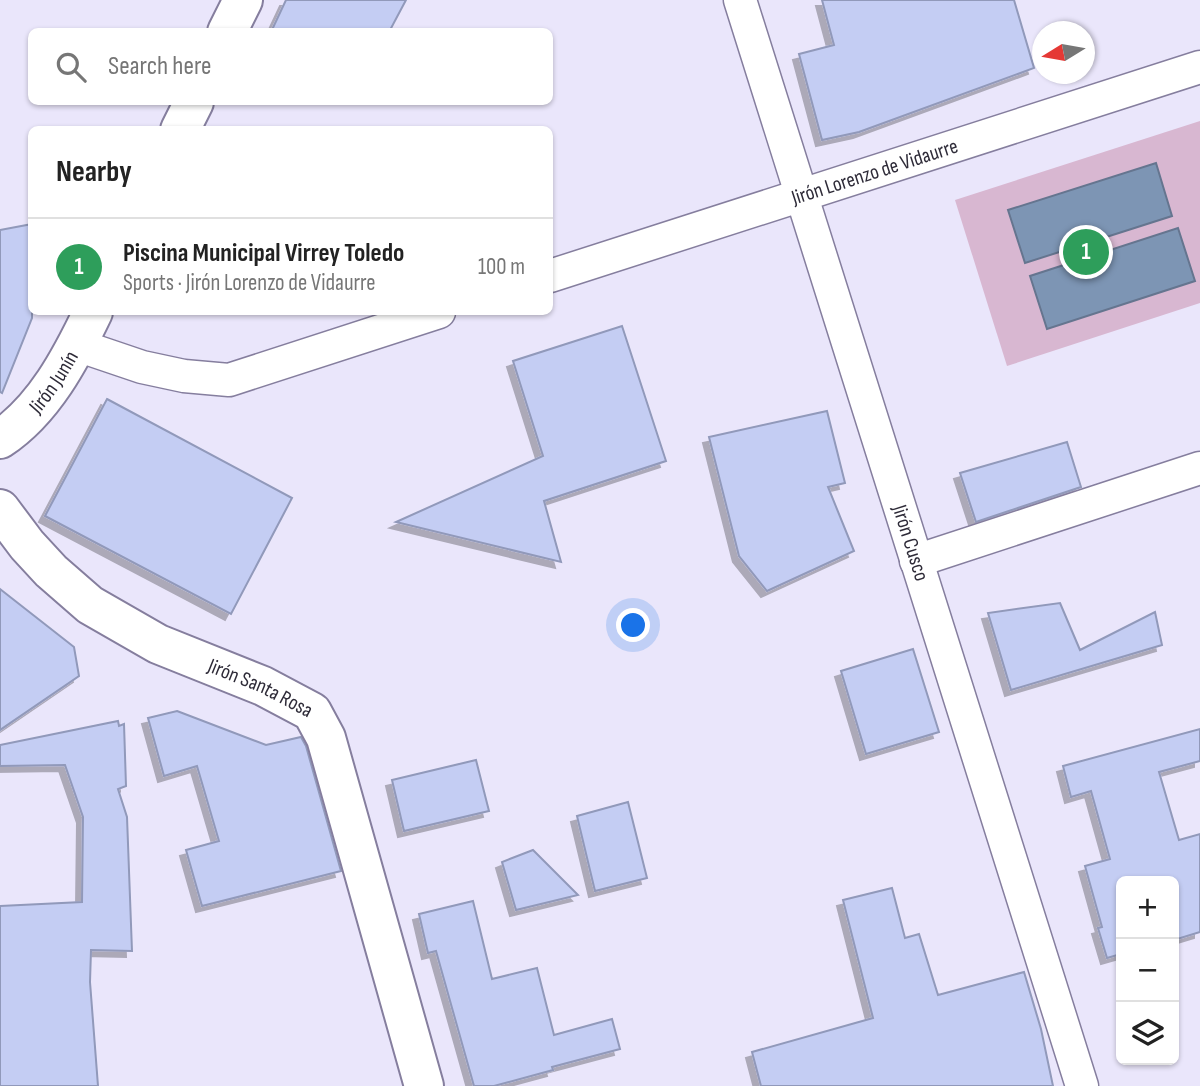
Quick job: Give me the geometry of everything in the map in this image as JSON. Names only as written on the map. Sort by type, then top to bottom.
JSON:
[{"type":"street","points":[[230,28],[243,0]]},
{"type":"street","name":"Jirón Cusco","points":[[740,0],[1082,1086]]},
{"type":"street","name":"Jirón Lorenzo de Vidaurre","points":[[553,275],[1200,67]]},
{"type":"street","points":[[182,126],[192,105]]},
{"type":"street","points":[[85,328],[142,367],[184,376],[229,380],[430,315]]},
{"type":"street","name":"Jirón Junín","points":[[0,439],[16,429],[40,402],[85,328]]},
{"type":"street","points":[[916,561],[1200,468]]},
{"type":"street","name":"Jirón Santa Rosa","points":[[0,509],[51,571],[90,605],[158,644],[262,686],[312,712],[326,738],[425,1086]]},
{"type":"shaded area","points":[[1200,121],[1200,303],[1007,366],[955,200]]},
{"type":"water","points":[[1156,163],[1172,216],[1025,263],[1008,210]]},
{"type":"water","points":[[1178,228],[1195,281],[1047,329],[1030,276]]},
{"type":"building","points":[[286,0],[406,0],[391,28],[273,28]]},
{"type":"building","points":[[822,0],[1014,0],[1032,69],[859,132],[822,140],[799,54],[834,45]]},
{"type":"building","points":[[28,225],[28,315],[32,315],[2,393],[0,392],[0,230]]},
{"type":"building","points":[[622,326],[666,461],[544,501],[561,562],[396,522],[543,456],[513,361]]},
{"type":"building","points":[[107,399],[292,498],[231,614],[45,516]]},
{"type":"building","points":[[827,411],[845,483],[828,487],[854,551],[767,591],[739,556],[709,437]]},
{"type":"building","points":[[1067,442],[1081,487],[976,522],[960,473]]},
{"type":"building","points":[[0,589],[74,647],[79,676],[0,730]]},
{"type":"building","points":[[1060,603],[1080,650],[1155,612],[1162,645],[1011,690],[988,613]]},
{"type":"building","points":[[913,649],[939,732],[866,754],[841,671]]},
{"type":"building","points":[[177,711],[266,745],[301,737],[306,746],[341,871],[202,906],[186,850],[219,841],[197,766],[164,776],[148,718]]},
{"type":"building","points":[[118,721],[119,726],[124,724],[126,786],[118,789],[127,817],[132,951],[91,950],[90,982],[98,1086],[0,1086],[0,906],[82,902],[83,817],[65,765],[0,766],[0,745]]},
{"type":"building","points":[[1200,729],[1200,761],[1159,772],[1179,840],[1200,834],[1200,932],[1179,938],[1179,876],[1116,876],[1116,955],[1107,958],[1098,928],[1102,927],[1085,866],[1110,859],[1091,791],[1071,797],[1063,766]]},
{"type":"building","points":[[476,760],[489,811],[404,831],[392,780]]},
{"type":"building","points":[[628,802],[647,878],[595,891],[577,816]]},
{"type":"building","points":[[533,850],[578,895],[516,910],[502,862]]},
{"type":"building","points":[[892,888],[905,938],[919,934],[938,995],[1024,972],[1041,1029],[1053,1086],[761,1086],[752,1052],[873,1018],[843,900]]},
{"type":"building","points":[[473,901],[492,979],[537,968],[554,1035],[612,1019],[620,1049],[494,1086],[474,1086],[436,951],[428,953],[419,914]]},
{"type":"place","name":"Piscina Municipal Virrey Toledo","points":[[1086,252]]}]
